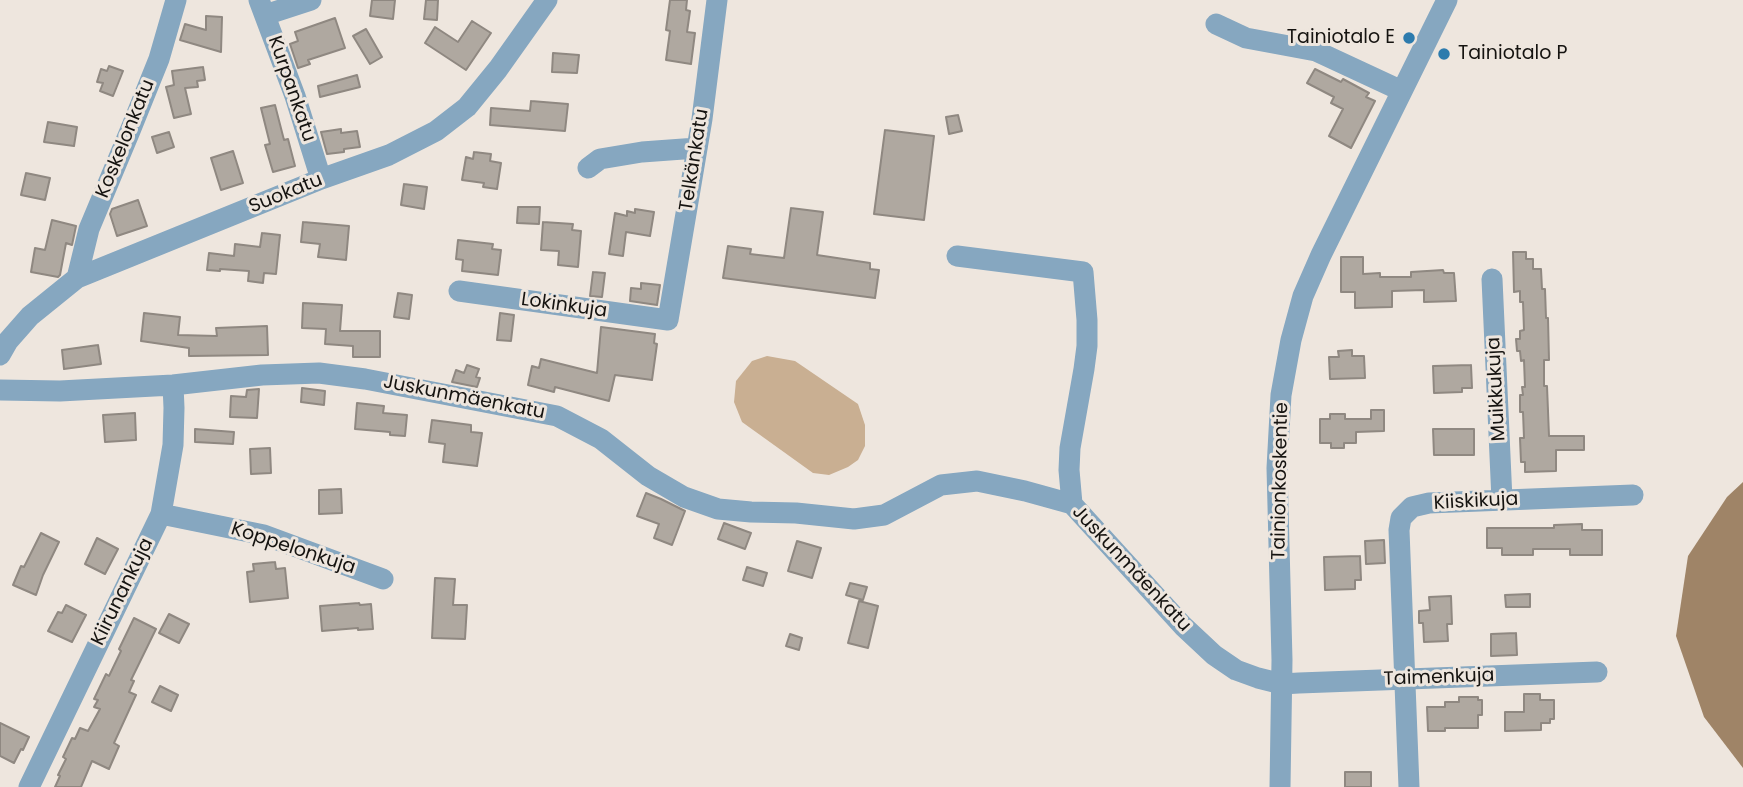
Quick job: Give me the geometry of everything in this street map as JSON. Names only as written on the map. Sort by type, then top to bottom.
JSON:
[{"type":"street","name":"Koskelonkatu","points":[[77,278],[89,229],[159,60],[176,0]]},
{"type":"street","points":[[262,7],[311,0]]},
{"type":"street","name":"Suokatu","points":[[3,344],[30,316],[77,278],[321,179],[389,155],[436,131],[467,107],[547,0]]},
{"type":"street","name":"Telkänkatu","points":[[668,320],[697,148],[717,0]]},
{"type":"street","name":"Tainionkoskentie","points":[[1280,787],[1282,684],[1277,468],[1281,395],[1291,340],[1303,296],[1321,255],[1447,0]]},
{"type":"street","name":"Kurpankatu","points":[[262,7],[295,96],[321,179]]},
{"type":"street","points":[[1216,24],[1246,38],[1316,51],[1402,91]]},
{"type":"street","points":[[588,167],[600,159],[642,152],[697,148]]},
{"type":"street","points":[[957,256],[1083,272],[1087,346],[1070,448],[1072,504]]},
{"type":"street","name":"Muikkukuja","points":[[1492,279],[1502,500]]},
{"type":"street","name":"Lokinkuja","points":[[460,291],[668,320]]},
{"type":"street","name":"Juskunmäenkatu","points":[[0,390],[60,391],[173,385],[262,375],[318,373],[365,379],[558,416],[601,439],[648,476],[684,497],[718,509],[854,519],[884,515],[941,485],[977,481],[1026,491],[1072,504],[1183,626],[1214,655],[1236,670],[1282,684]]},
{"type":"street","name":"Kiirunankuja","points":[[29,787],[161,514],[173,445],[173,385]]},
{"type":"street","name":"Kiiskikuja","points":[[1405,679],[1399,530],[1401,518],[1412,508],[1429,503],[1633,495]]},
{"type":"street","name":"Koppelonkuja","points":[[161,514],[264,536],[383,579]]},
{"type":"street","name":"Taimenkuja","points":[[1282,684],[1597,672]]},
{"type":"street","points":[[1405,679],[1409,787]]},
{"type":"shaded area","points":[[767,356],[795,361],[858,404],[865,425],[865,446],[858,460],[829,475],[813,473],[742,422],[734,402],[736,381],[752,361]]},
{"type":"shaded area","points":[[1743,482],[1743,768],[1704,717],[1676,636],[1688,556],[1727,497]]},
{"type":"building","points":[[372,0],[395,0],[393,19],[370,16]]},
{"type":"building","points":[[426,0],[438,0],[437,20],[424,19]]},
{"type":"building","points":[[670,0],[687,0],[686,10],[690,11],[687,32],[695,33],[691,64],[666,60]]},
{"type":"building","points":[[206,16],[222,17],[221,52],[180,40],[185,24],[206,30]]},
{"type":"building","points":[[335,18],[345,48],[308,60],[310,64],[298,68],[290,44],[298,41],[295,32]]},
{"type":"building","points":[[472,21],[491,33],[466,70],[425,43],[435,27],[458,42]]},
{"type":"building","points":[[366,29],[382,57],[370,64],[353,36]]},
{"type":"building","points":[[553,53],[579,55],[577,73],[552,72]]},
{"type":"building","points":[[109,66],[123,71],[113,96],[100,91],[103,83],[97,82],[101,69],[107,71]]},
{"type":"building","points":[[203,67],[205,80],[197,81],[198,87],[185,88],[191,114],[174,118],[166,87],[174,85],[172,71]]},
{"type":"building","points":[[1315,69],[1341,82],[1343,79],[1369,93],[1366,97],[1375,101],[1351,148],[1329,136],[1343,109],[1331,103],[1334,97],[1307,83]]},
{"type":"building","points":[[357,75],[360,87],[320,97],[318,86]]},
{"type":"building","points":[[531,101],[568,104],[565,131],[490,125],[491,108],[530,111]]},
{"type":"building","points":[[275,105],[284,140],[288,139],[295,166],[273,172],[265,145],[270,144],[261,108]]},
{"type":"building","points":[[958,115],[962,131],[949,134],[946,117]]},
{"type":"building","points":[[48,122],[77,127],[74,146],[44,142]]},
{"type":"building","points":[[341,129],[341,133],[357,131],[360,147],[327,154],[321,132]]},
{"type":"building","points":[[885,130],[934,136],[924,220],[874,214]]},
{"type":"building","points":[[169,132],[174,147],[157,153],[152,137]]},
{"type":"building","points":[[233,151],[243,183],[221,190],[211,158]]},
{"type":"building","points":[[474,152],[491,154],[490,161],[501,163],[497,189],[483,187],[484,183],[462,180],[466,157],[473,159]]},
{"type":"building","points":[[26,173],[50,178],[45,200],[21,195]]},
{"type":"building","points":[[404,184],[427,187],[424,209],[401,205]]},
{"type":"building","points":[[138,200],[147,226],[117,236],[110,214],[112,209]]},
{"type":"building","points":[[518,207],[540,207],[539,224],[517,223]]},
{"type":"building","points":[[791,208],[823,212],[817,255],[870,263],[870,269],[879,270],[875,298],[723,278],[728,246],[751,249],[750,254],[784,258]]},
{"type":"building","points":[[635,209],[654,212],[650,236],[626,232],[623,256],[609,254],[615,213],[627,216],[627,211],[635,213]]},
{"type":"building","points":[[52,220],[76,226],[72,245],[66,243],[58,277],[31,272],[35,248],[45,250]]},
{"type":"building","points":[[303,222],[349,226],[346,260],[318,257],[320,244],[301,242]]},
{"type":"building","points":[[543,222],[573,224],[572,230],[581,231],[578,267],[558,265],[559,251],[541,250]]},
{"type":"building","points":[[262,233],[280,235],[276,274],[264,273],[263,283],[248,281],[249,271],[207,270],[209,253],[234,256],[235,244],[260,247]]},
{"type":"building","points":[[458,240],[493,244],[492,249],[501,250],[498,275],[462,271],[463,260],[456,259]]},
{"type":"building","points":[[1513,252],[1526,252],[1526,259],[1533,259],[1533,269],[1541,269],[1542,289],[1545,289],[1549,360],[1544,360],[1544,386],[1547,386],[1549,436],[1584,436],[1584,450],[1556,450],[1556,471],[1525,472],[1525,462],[1521,462],[1520,438],[1524,438],[1520,395],[1523,395],[1522,387],[1525,387],[1524,360],[1521,361],[1520,351],[1517,351],[1516,339],[1520,339],[1520,331],[1524,330],[1523,302],[1520,302],[1520,291],[1514,292]]},
{"type":"building","points":[[1341,257],[1363,257],[1363,274],[1380,273],[1380,277],[1411,277],[1411,272],[1443,270],[1444,273],[1454,273],[1456,301],[1424,302],[1424,290],[1392,291],[1392,307],[1355,308],[1355,292],[1341,292]]},
{"type":"building","points":[[593,272],[605,273],[602,297],[590,296]]},
{"type":"building","points":[[641,283],[660,285],[657,305],[630,301],[631,288],[641,289]]},
{"type":"building","points":[[398,293],[412,295],[409,319],[394,317]]},
{"type":"building","points":[[303,303],[342,305],[340,331],[380,331],[380,357],[353,357],[353,346],[325,344],[326,329],[302,328]]},
{"type":"building","points":[[144,313],[180,317],[178,335],[217,336],[216,328],[267,326],[268,355],[189,356],[189,348],[141,341]]},
{"type":"building","points":[[500,313],[514,315],[511,341],[497,340]]},
{"type":"building","points":[[601,327],[655,334],[654,343],[657,344],[652,380],[615,375],[609,401],[555,387],[554,392],[528,385],[532,366],[539,368],[541,359],[597,373]]},
{"type":"building","points":[[98,345],[101,364],[64,369],[62,350]]},
{"type":"building","points":[[1352,350],[1352,356],[1364,356],[1365,378],[1330,379],[1329,357],[1339,357],[1338,351]]},
{"type":"building","points":[[467,365],[479,369],[477,387],[452,382],[456,370],[464,373]]},
{"type":"building","points":[[1471,365],[1472,388],[1462,388],[1462,392],[1434,393],[1433,366]]},
{"type":"building","points":[[302,388],[325,391],[324,405],[301,402]]},
{"type":"building","points":[[259,389],[257,418],[230,417],[231,396],[246,397],[247,390]]},
{"type":"building","points":[[357,403],[384,406],[383,413],[407,415],[405,436],[355,429]]},
{"type":"building","points":[[1371,410],[1384,410],[1384,431],[1356,432],[1356,443],[1344,443],[1344,448],[1331,448],[1331,443],[1320,443],[1320,419],[1330,419],[1330,414],[1345,414],[1345,419],[1371,419]]},
{"type":"building","points":[[135,413],[136,440],[105,442],[103,415]]},
{"type":"building","points":[[432,420],[471,425],[471,432],[482,433],[477,466],[443,462],[445,444],[429,442]]},
{"type":"building","points":[[195,429],[234,432],[233,444],[195,442]]},
{"type":"building","points":[[1433,429],[1474,429],[1474,455],[1434,455]]},
{"type":"building","points":[[270,448],[271,473],[251,474],[250,449]]},
{"type":"building","points":[[341,489],[342,513],[319,514],[319,490]]},
{"type":"building","points":[[646,493],[685,511],[672,545],[654,538],[659,524],[637,516]]},
{"type":"building","points":[[724,523],[751,533],[745,549],[718,539]]},
{"type":"building","points":[[1582,524],[1582,530],[1602,530],[1602,555],[1570,555],[1570,549],[1533,549],[1533,555],[1502,555],[1502,548],[1487,548],[1487,528],[1554,528],[1554,525]]},
{"type":"building","points":[[41,533],[59,542],[36,595],[13,585]]},
{"type":"building","points":[[97,538],[118,549],[105,574],[85,564]]},
{"type":"building","points":[[1384,540],[1385,563],[1366,564],[1365,541]]},
{"type":"building","points":[[797,541],[821,548],[812,578],[788,571]]},
{"type":"building","points":[[1360,556],[1361,580],[1355,580],[1355,589],[1325,590],[1324,557]]},
{"type":"building","points":[[275,562],[276,569],[285,568],[288,598],[250,602],[247,572],[254,571],[253,564]]},
{"type":"building","points":[[747,567],[767,573],[763,586],[743,580]]},
{"type":"building","points":[[435,578],[455,579],[453,605],[467,605],[465,639],[432,638]]},
{"type":"building","points":[[850,583],[867,587],[863,600],[846,595]]},
{"type":"building","points":[[1530,594],[1530,607],[1506,607],[1505,595]]},
{"type":"building","points":[[1451,596],[1452,624],[1447,624],[1448,641],[1424,642],[1419,611],[1430,610],[1429,597]]},
{"type":"building","points":[[859,601],[878,606],[868,648],[848,643]]},
{"type":"building","points":[[371,604],[373,629],[322,631],[320,606]]},
{"type":"building","points":[[66,605],[86,615],[72,642],[48,631],[58,612],[62,613]]},
{"type":"building","points":[[169,614],[189,624],[179,643],[159,633]]},
{"type":"building","points":[[134,618],[156,629],[131,680],[134,681],[129,692],[136,695],[114,743],[119,746],[109,769],[92,761],[81,787],[55,787],[66,759],[63,757],[72,738],[75,739],[80,728],[88,731],[100,709],[94,707],[98,700],[94,699],[106,674],[109,676]]},
{"type":"building","points":[[1516,633],[1517,655],[1491,656],[1491,634]]},
{"type":"building","points":[[790,634],[802,638],[799,650],[786,646]]},
{"type":"building","points":[[160,686],[178,695],[171,711],[152,702]]},
{"type":"building","points":[[1524,694],[1540,694],[1540,700],[1554,700],[1554,719],[1550,719],[1550,723],[1541,723],[1541,730],[1505,731],[1505,712],[1524,712]]},
{"type":"building","points":[[1459,697],[1478,697],[1478,700],[1482,700],[1482,715],[1478,715],[1478,728],[1428,731],[1427,707],[1445,707],[1445,702],[1459,702]]},
{"type":"building","points":[[0,723],[29,737],[14,763],[0,756]]},
{"type":"building","points":[[1345,772],[1371,772],[1371,787],[1345,787]]},
{"type":"place","name":"Tainiotalo E","points":[[1409,38]]},
{"type":"place","name":"Tainiotalo P","points":[[1444,54]]}]
